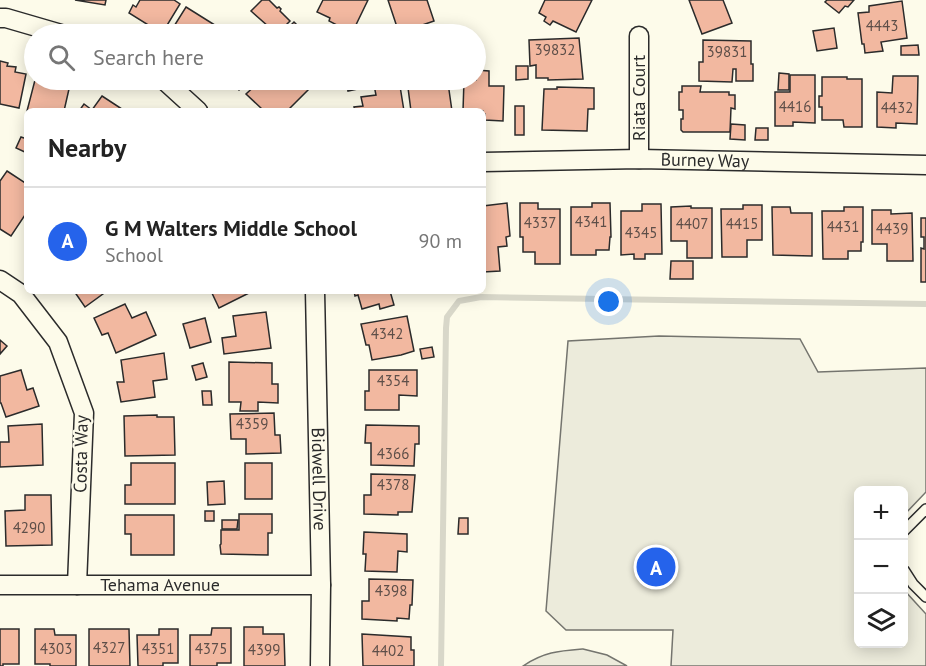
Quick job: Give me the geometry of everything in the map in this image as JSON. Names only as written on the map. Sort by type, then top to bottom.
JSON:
[{"type":"street","points":[[5,12],[36,24]]},
{"type":"street","name":"Riata Court","points":[[639,36],[639,159]]},
{"type":"street","points":[[175,90],[195,108]]},
{"type":"street","name":"Burney Way","points":[[486,162],[639,159],[926,165]]},
{"type":"street","name":"Costa Way","points":[[0,280],[21,294],[58,342],[84,412],[77,585]]},
{"type":"street","name":"Bidwell Drive","points":[[315,294],[321,585],[320,666]]},
{"type":"street","name":"Tehama Avenue","points":[[0,585],[321,585]]},
{"type":"lane","points":[[908,526],[926,509]]},
{"type":"lane","points":[[908,577],[926,597]]},
{"type":"shaded area","points":[[659,336],[800,339],[818,372],[926,368],[926,492],[908,511],[908,486],[854,486],[854,648],[908,648],[908,594],[926,614],[926,666],[671,666],[673,630],[566,630],[546,611],[568,341]]},
{"type":"shaded area","points":[[583,649],[607,655],[627,666],[523,666],[552,653]]},
{"type":"building","points":[[75,0],[106,0],[105,5]]},
{"type":"building","points":[[140,0],[174,0],[180,4],[168,24],[147,24],[129,13],[133,5],[136,7]]},
{"type":"building","points":[[262,0],[269,0],[281,9],[280,11],[290,21],[287,24],[266,24],[251,11]]},
{"type":"building","points":[[323,0],[368,0],[356,24],[335,24],[329,21],[330,18],[317,12]]},
{"type":"building","points":[[388,0],[427,0],[434,21],[425,24],[396,24]]},
{"type":"building","points":[[545,0],[592,0],[576,32],[553,21],[550,25],[544,21],[546,17],[539,13]]},
{"type":"building","points":[[689,0],[723,0],[732,23],[702,34]]},
{"type":"building","points":[[827,0],[854,0],[839,13],[825,2]]},
{"type":"building","points":[[902,1],[907,38],[881,42],[883,51],[865,53],[858,13],[869,12],[869,6]]},
{"type":"building","points":[[186,7],[213,24],[175,24]]},
{"type":"building","points":[[834,28],[837,48],[817,51],[813,31]]},
{"type":"building","points":[[579,38],[583,79],[536,78],[536,65],[530,66],[529,40]]},
{"type":"building","points":[[703,40],[751,41],[753,81],[736,81],[736,69],[733,69],[732,82],[699,81],[699,62],[703,62]]},
{"type":"building","points":[[918,45],[919,55],[901,55],[901,46]]},
{"type":"building","points":[[0,61],[8,63],[7,66],[16,67],[15,72],[24,74],[24,84],[19,108],[0,104]]},
{"type":"building","points":[[516,66],[528,66],[528,79],[516,80]]},
{"type":"building","points":[[486,71],[489,71],[489,86],[504,86],[503,121],[486,120],[486,108],[463,108],[464,90],[486,90]]},
{"type":"building","points":[[779,73],[789,74],[789,90],[778,90]]},
{"type":"building","points":[[790,75],[815,75],[815,123],[793,122],[793,126],[775,126],[775,92],[790,92]]},
{"type":"building","points":[[893,76],[918,76],[917,124],[896,123],[896,128],[877,127],[877,92],[892,93]]},
{"type":"building","points":[[822,77],[862,79],[862,127],[844,127],[843,120],[822,120],[819,96],[822,96]]},
{"type":"building","points":[[682,86],[701,86],[700,92],[729,92],[729,95],[735,95],[735,109],[731,108],[730,132],[683,132],[681,119],[683,119],[683,110],[679,110],[679,92],[682,92]]},
{"type":"building","points":[[557,87],[594,88],[594,109],[588,109],[587,131],[542,130],[544,89],[557,89]]},
{"type":"building","points":[[32,90],[69,90],[65,108],[28,108]]},
{"type":"building","points":[[250,90],[308,90],[290,108],[261,108],[246,94]]},
{"type":"building","points":[[375,90],[401,90],[404,108],[354,108],[363,106],[361,97],[376,95]]},
{"type":"building","points":[[408,90],[449,90],[452,108],[411,108]]},
{"type":"building","points":[[102,96],[120,108],[93,108]]},
{"type":"building","points":[[515,106],[524,106],[524,135],[515,135]]},
{"type":"building","points":[[731,124],[745,125],[745,140],[730,139]]},
{"type":"building","points":[[756,128],[768,128],[768,140],[755,140]]},
{"type":"building","points":[[21,137],[24,138],[24,152],[16,148]]},
{"type":"building","points":[[7,171],[24,182],[24,216],[11,236],[0,229],[0,181]]},
{"type":"building","points":[[507,203],[510,236],[506,237],[507,246],[498,247],[500,271],[486,272],[486,206]]},
{"type":"building","points":[[520,203],[538,203],[538,209],[560,209],[560,264],[535,264],[535,252],[523,252],[523,237],[520,237]]},
{"type":"building","points":[[592,203],[610,203],[609,250],[596,250],[596,255],[571,255],[571,207],[592,207]]},
{"type":"building","points":[[642,204],[661,204],[662,254],[645,254],[645,259],[634,259],[634,254],[621,255],[621,211],[642,211]]},
{"type":"building","points":[[743,205],[762,205],[762,240],[747,240],[747,257],[722,257],[721,209],[743,209]]},
{"type":"building","points":[[691,206],[691,208],[712,208],[712,258],[687,258],[687,241],[671,241],[671,207]]},
{"type":"building","points":[[772,207],[790,207],[791,213],[812,213],[812,256],[773,255]]},
{"type":"building","points":[[844,207],[863,207],[861,251],[848,251],[848,259],[823,259],[822,211],[844,211]]},
{"type":"building","points":[[872,210],[891,210],[891,214],[912,213],[913,261],[887,261],[887,244],[872,244]]},
{"type":"building","points":[[921,218],[926,218],[926,282],[921,282],[921,248],[924,249],[924,237],[921,237]]},
{"type":"building","points":[[671,261],[693,261],[693,279],[670,279]]},
{"type":"building","points":[[76,294],[103,294],[85,307]]},
{"type":"building","points":[[212,294],[247,294],[219,308]]},
{"type":"building","points":[[355,294],[391,294],[394,305],[380,309],[379,304],[362,309],[358,295],[355,296]]},
{"type":"building","points":[[125,304],[132,318],[146,312],[156,335],[116,353],[108,333],[102,335],[94,318]]},
{"type":"building","points":[[266,312],[271,348],[224,354],[222,338],[236,336],[233,316]]},
{"type":"building","points":[[407,316],[414,351],[372,360],[361,324]]},
{"type":"building","points":[[205,318],[211,342],[190,348],[183,324]]},
{"type":"building","points":[[0,340],[7,346],[0,354]]},
{"type":"building","points":[[432,347],[434,357],[422,359],[420,349]]},
{"type":"building","points":[[164,353],[167,379],[153,381],[155,397],[121,402],[117,382],[124,382],[121,360]]},
{"type":"building","points":[[229,362],[272,363],[272,384],[278,384],[278,403],[258,402],[258,411],[240,411],[241,402],[229,402]]},
{"type":"building","points":[[203,363],[207,377],[196,380],[192,366]]},
{"type":"building","points":[[21,370],[27,390],[33,388],[39,406],[6,417],[0,403],[0,376]]},
{"type":"building","points":[[369,370],[417,370],[417,396],[399,395],[399,410],[365,410],[365,391],[369,391]]},
{"type":"building","points":[[202,391],[211,391],[212,405],[203,405]]},
{"type":"building","points":[[274,413],[275,435],[280,435],[281,453],[246,454],[246,439],[231,439],[230,414]]},
{"type":"building","points":[[157,415],[157,417],[174,417],[175,455],[125,456],[124,416]]},
{"type":"building","points":[[42,424],[43,465],[0,467],[0,442],[9,442],[8,426]]},
{"type":"building","points":[[366,425],[419,426],[419,444],[415,444],[414,466],[371,465],[371,443],[365,443]]},
{"type":"building","points":[[131,463],[175,463],[175,504],[125,504],[125,485],[131,485]]},
{"type":"building","points":[[245,463],[272,463],[272,499],[245,499]]},
{"type":"building","points":[[371,474],[415,475],[412,512],[398,512],[398,515],[364,514],[364,495],[371,495]]},
{"type":"building","points":[[224,481],[225,504],[208,505],[207,482]]},
{"type":"building","points":[[25,495],[51,495],[52,545],[6,546],[5,511],[25,510]]},
{"type":"building","points":[[205,511],[214,511],[214,521],[205,521]]},
{"type":"building","points":[[239,514],[272,514],[272,533],[268,533],[268,555],[221,554],[221,530],[239,530]]},
{"type":"building","points":[[125,515],[174,515],[174,555],[131,555],[131,534],[125,534]]},
{"type":"building","points":[[459,518],[468,518],[468,534],[458,534]]},
{"type":"building","points":[[222,520],[238,520],[237,529],[222,529]]},
{"type":"building","points":[[364,532],[407,534],[407,552],[398,551],[397,572],[365,571]]},
{"type":"building","points":[[369,579],[413,580],[409,619],[397,618],[397,621],[362,619],[362,601],[369,601]]},
{"type":"building","points":[[244,627],[263,627],[263,634],[284,634],[285,666],[244,666]]},
{"type":"building","points":[[212,628],[231,628],[231,663],[217,663],[217,666],[190,666],[190,635],[211,635]]},
{"type":"building","points":[[0,629],[19,629],[19,664],[0,666]]},
{"type":"building","points":[[35,629],[54,629],[55,635],[76,635],[76,666],[35,664]]},
{"type":"building","points":[[89,629],[129,629],[130,666],[89,666]]},
{"type":"building","points":[[159,629],[178,629],[178,663],[163,663],[163,666],[138,666],[137,635],[159,635]]},
{"type":"building","points":[[362,634],[411,637],[414,666],[363,666]]},
{"type":"waterway","points":[[441,666],[446,328],[447,317],[459,301],[481,297],[926,304]]},
{"type":"place","name":"G M Walters Middle School","points":[[656,567]]}]
